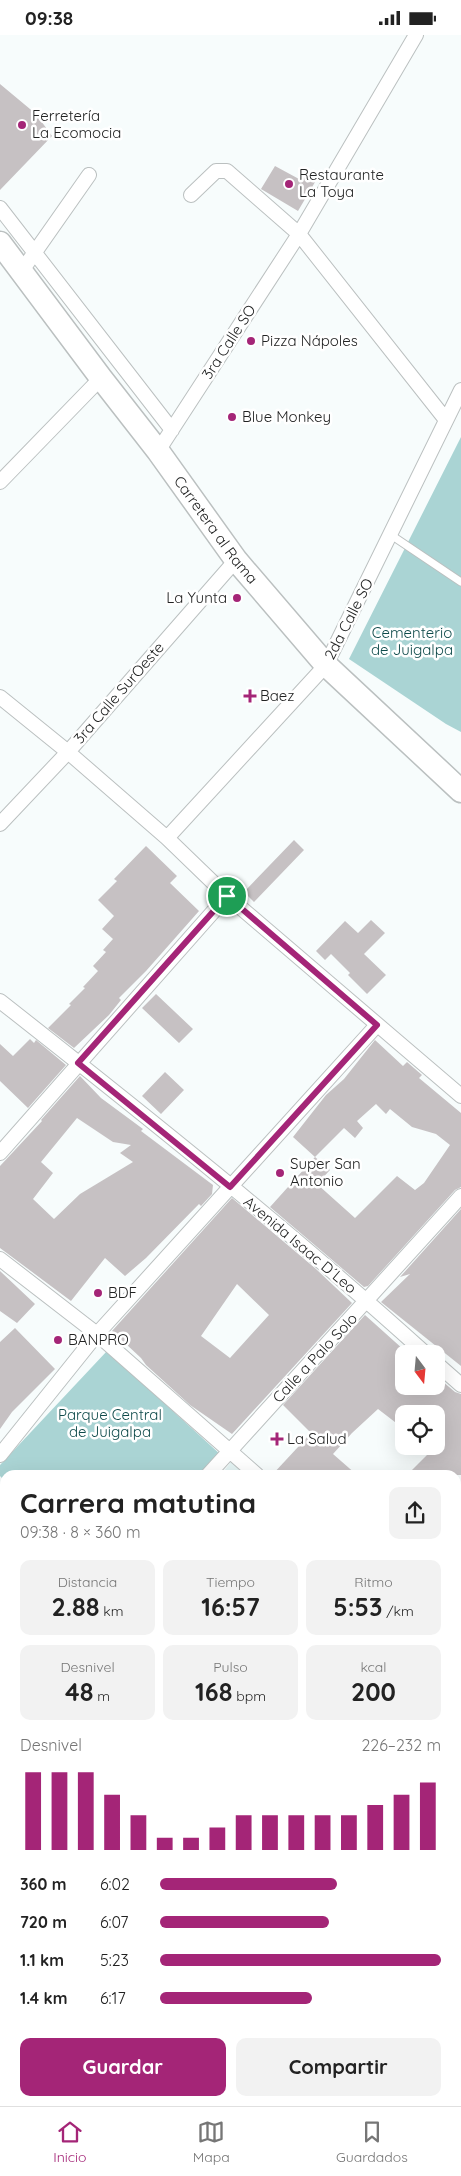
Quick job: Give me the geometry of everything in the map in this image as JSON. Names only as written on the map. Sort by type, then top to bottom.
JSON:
[{"type":"highway","name":"Carretera al Rama","points":[[0,243],[158,451],[236,560],[326,665],[461,791]]},
{"type":"street","name":"3ra Calle SO","points":[[158,451],[299,234],[410,37]]},
{"type":"street","points":[[191,195],[216,171],[227,171],[299,234],[446,420]]},
{"type":"street","points":[[21,272],[90,175]]},
{"type":"street","points":[[0,208],[172,430]]},
{"type":"street","points":[[0,483],[101,378]]},
{"type":"street","name":"2da Calle SO","points":[[167,838],[326,665],[461,390]]},
{"type":"street","name":"3ra Calle SurOeste","points":[[0,824],[68,752],[236,560]]},
{"type":"street","points":[[0,697],[68,752],[167,838],[227,896],[461,1096]]},
{"type":"street","points":[[0,1153],[227,896]]},
{"type":"street","name":"Avenida Isaac D´Leo","points":[[0,1001],[230,1187],[367,1301],[416,1345]]},
{"type":"street","points":[[0,1455],[97,1335],[377,1025]]},
{"type":"street","name":"Calle a Palo Solo","points":[[212,1470],[461,1196]]},
{"type":"street","points":[[0,1259],[97,1335],[251,1470]]},
{"type":"street","points":[[445,1371],[461,1385]]},
{"type":"lane","points":[[391,535],[461,583]]},
{"type":"shaded area","points":[[231,1462],[240,1470],[225,1470]]},
{"type":"green space","name":"Cementerio de Juigalpa","points":[[461,437],[461,732],[349,659]]},
{"type":"green space","name":"Parque Central de Juigalpa","points":[[107,1351],[221,1455],[208,1470],[0,1470],[0,1465]]},
{"type":"building","name":"Ferretería La Ecomocia","points":[[0,84],[36,114],[52,136],[0,190]]},
{"type":"building","name":"Restaurante La Toya","points":[[275,166],[299,179],[305,169],[318,177],[298,211],[261,189]]},
{"type":"building","points":[[294,840],[304,850],[254,902],[244,892]]},
{"type":"building","points":[[146,846],[177,876],[170,883],[199,911],[146,971],[119,998],[121,1000],[109,1015],[74,1048],[48,1028],[71,1005],[69,1004],[98,971],[93,966],[106,952],[103,950],[113,939],[102,929],[114,916],[98,900],[117,881],[114,879]]},
{"type":"building","points":[[371,920],[385,933],[364,954],[386,975],[367,994],[331,954],[325,960],[316,951],[345,921],[358,933]]},
{"type":"building","points":[[156,994],[193,1029],[179,1043],[142,1008]]},
{"type":"building","points":[[30,1039],[34,1043],[36,1040],[66,1065],[28,1108],[0,1081],[0,1044],[13,1056]]},
{"type":"building","points":[[375,1040],[403,1066],[407,1062],[422,1075],[419,1078],[461,1113],[461,1187],[455,1190],[368,1286],[364,1287],[270,1207],[315,1157],[293,1137],[326,1095],[344,1079]],"holes":[[[376,1104],[386,1114],[390,1109],[412,1127],[436,1134],[450,1145],[424,1183],[415,1190],[397,1176],[355,1218],[317,1184],[330,1170],[315,1157],[344,1128],[355,1138],[363,1128],[357,1121]]]},
{"type":"building","points":[[165,1072],[184,1090],[161,1114],[142,1096]]},
{"type":"building","points":[[80,1076],[101,1098],[143,1129],[141,1131],[213,1185],[212,1194],[201,1206],[199,1204],[146,1258],[125,1276],[105,1258],[71,1301],[0,1248],[0,1166]],"holes":[[[77,1118],[113,1142],[131,1145],[120,1153],[133,1162],[80,1194],[54,1219],[33,1199],[53,1173],[41,1162]]]},
{"type":"building","points":[[232,1198],[316,1269],[352,1303],[232,1434],[190,1405],[112,1331]],"holes":[[[237,1284],[269,1315],[230,1358],[201,1336]]]},
{"type":"building","points":[[461,1209],[461,1366],[445,1353],[445,1345],[435,1345],[381,1302],[410,1274],[400,1277]]},
{"type":"building","points":[[0,1271],[35,1304],[17,1323],[0,1311]]},
{"type":"building","points":[[365,1315],[398,1345],[395,1345],[395,1395],[445,1395],[445,1384],[455,1392],[461,1394],[461,1470],[412,1470],[427,1455],[445,1455],[445,1405],[395,1405],[395,1422],[378,1409],[333,1454],[351,1470],[277,1470],[311,1433],[283,1405]]},
{"type":"building","points":[[15,1328],[55,1369],[12,1412],[0,1429],[0,1342]]},
{"type":"place","name":"Ferretería La Ecomocia","points":[[22,125]]},
{"type":"place","name":"Restaurante La Toya","points":[[289,184]]},
{"type":"place","name":"Pizza Nápoles","points":[[251,341]]},
{"type":"place","name":"Blue Monkey","points":[[232,417]]},
{"type":"place","name":"La Yunta","points":[[237,598]]},
{"type":"place","name":"Baez","points":[[250,696]]},
{"type":"place","name":"Super San Antonio","points":[[280,1173]]},
{"type":"place","name":"BDF","points":[[98,1293]]},
{"type":"place","name":"BANPRO","points":[[58,1340]]},
{"type":"place","name":"La Salud","points":[[277,1439]]},
{"type":"route","points":[[227,896],[377,1025],[230,1187],[78,1063],[227,896]]}]
